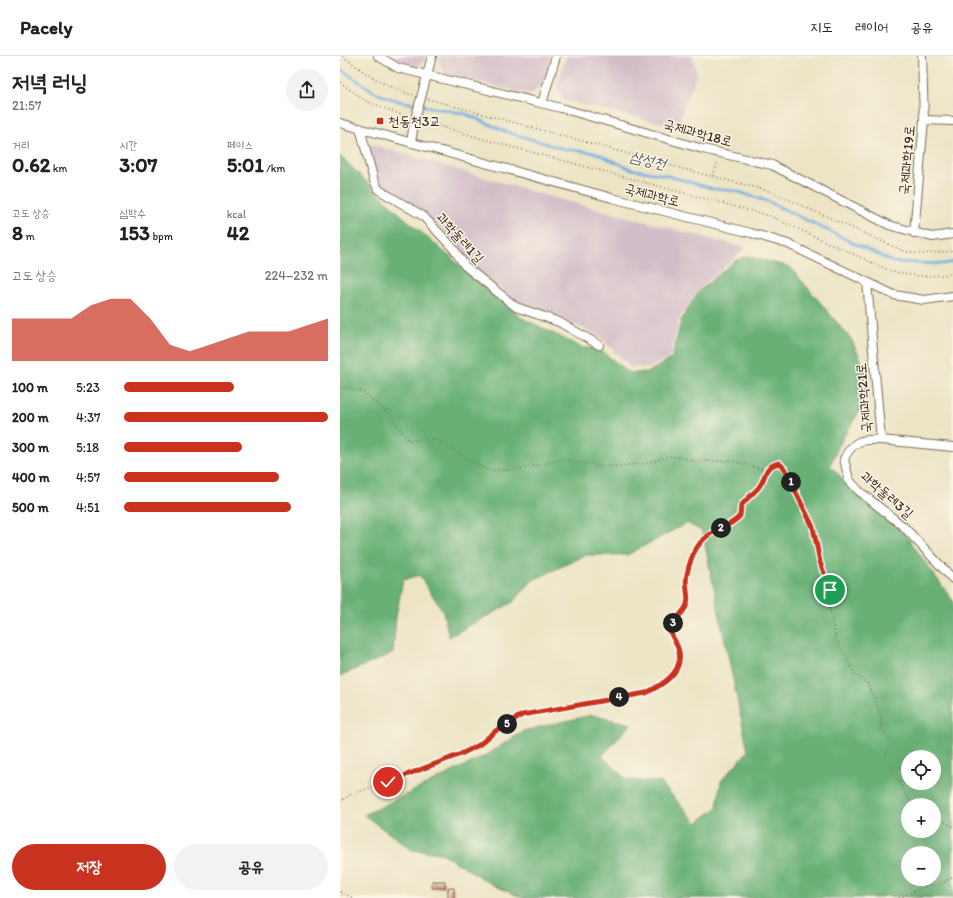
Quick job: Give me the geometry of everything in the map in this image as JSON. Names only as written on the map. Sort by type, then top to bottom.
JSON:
[{"type":"street","name":"국제과학18로","points":[[378,56],[398,68],[542,103],[721,153],[772,165],[890,225],[932,237],[953,234]]},
{"type":"street","points":[[411,143],[413,120],[432,56]]},
{"type":"street","points":[[542,103],[556,56]]},
{"type":"street","points":[[922,56],[924,120]]},
{"type":"street","name":"국제과학19로","points":[[914,233],[924,120],[953,121]]},
{"type":"street","name":"국제과학로","points":[[340,123],[612,198],[751,233],[788,244],[894,296],[924,300],[953,296]]},
{"type":"street","name":"과학둘레1길","points":[[360,128],[374,181],[379,190],[423,216],[453,248],[465,266],[516,307],[560,322],[599,345]]},
{"type":"street","name":"국제과학21로","points":[[867,282],[881,440],[953,447]]},
{"type":"street","name":"과학둘레3길","points":[[881,440],[862,440],[849,450],[844,459],[849,480],[859,491],[904,527],[953,579]]},
{"type":"path","points":[[343,56],[359,69],[400,91],[420,95],[769,190],[904,250],[921,254],[953,251]]},
{"type":"path","points":[[340,82],[364,100],[413,120],[770,216],[886,269],[904,275],[938,276],[953,273]]},
{"type":"path","points":[[713,176],[721,153]]},
{"type":"path","points":[[340,387],[362,391],[392,417],[408,440],[436,440],[488,471],[521,469],[563,459],[603,467],[643,464],[671,456],[696,461],[733,461],[766,470]]},
{"type":"path","points":[[340,802],[350,795],[461,754],[479,745],[498,729],[522,715],[646,693],[660,686],[673,674],[678,666],[679,651],[670,632],[676,618],[686,609],[688,600],[685,584],[694,548],[716,530],[730,526],[740,516],[741,506],[760,486],[766,470],[772,465],[779,463],[784,468],[813,527],[820,562],[830,590],[829,608],[836,639],[855,674],[869,685],[881,716],[880,728],[889,739],[886,758],[908,798]]},
{"type":"path","points":[[941,820],[953,826]]},
{"type":"path","points":[[899,898],[924,887],[941,884],[953,876]]},
{"type":"path","points":[[340,892],[353,898]]},
{"type":"shaded area","points":[[387,56],[425,56],[424,62],[414,68]]},
{"type":"shaded area","points":[[441,56],[551,56],[543,86],[530,94],[446,75],[439,62]]},
{"type":"shaded area","points":[[566,56],[692,56],[697,73],[677,127],[563,100],[557,87]]},
{"type":"shaded area","points":[[371,144],[540,194],[746,248],[697,291],[679,319],[670,357],[650,368],[630,367],[603,340],[582,328],[517,302],[466,262],[443,229],[379,186],[367,149]]},
{"type":"green space","points":[[340,156],[400,214],[520,317],[583,348],[598,348],[629,373],[649,372],[672,358],[681,321],[698,292],[735,261],[747,256],[790,267],[851,339],[869,376],[863,405],[843,438],[830,465],[853,491],[905,534],[953,601],[953,898],[883,896],[879,898],[523,898],[493,885],[441,853],[412,850],[364,815],[487,755],[523,731],[591,715],[631,724],[602,756],[627,780],[660,782],[697,823],[717,808],[721,781],[748,751],[702,531],[687,523],[627,555],[586,555],[533,580],[513,602],[449,637],[443,611],[419,575],[403,580],[396,616],[393,653],[340,676]]},
{"type":"building","points":[[432,881],[445,881],[445,888],[432,888]]},
{"type":"building","points":[[448,888],[454,888],[454,898],[448,898]]},
{"type":"waterway","name":"삼성천","points":[[340,69],[378,94],[399,101],[466,114],[507,132],[564,149],[596,153],[631,169],[665,175],[714,189],[736,191],[769,202],[893,262],[944,264],[953,262]]},
{"type":"place","name":"천동천3교","points":[[380,121]]},
{"type":"route","points":[[388,782],[426,766],[461,754],[479,745],[498,729],[522,715],[588,702],[646,693],[660,686],[673,674],[678,666],[679,651],[670,632],[676,618],[686,609],[688,600],[685,584],[694,548],[716,530],[730,526],[740,516],[741,506],[760,486],[766,470],[772,465],[779,463],[784,468],[813,527],[820,562],[830,590]]}]
